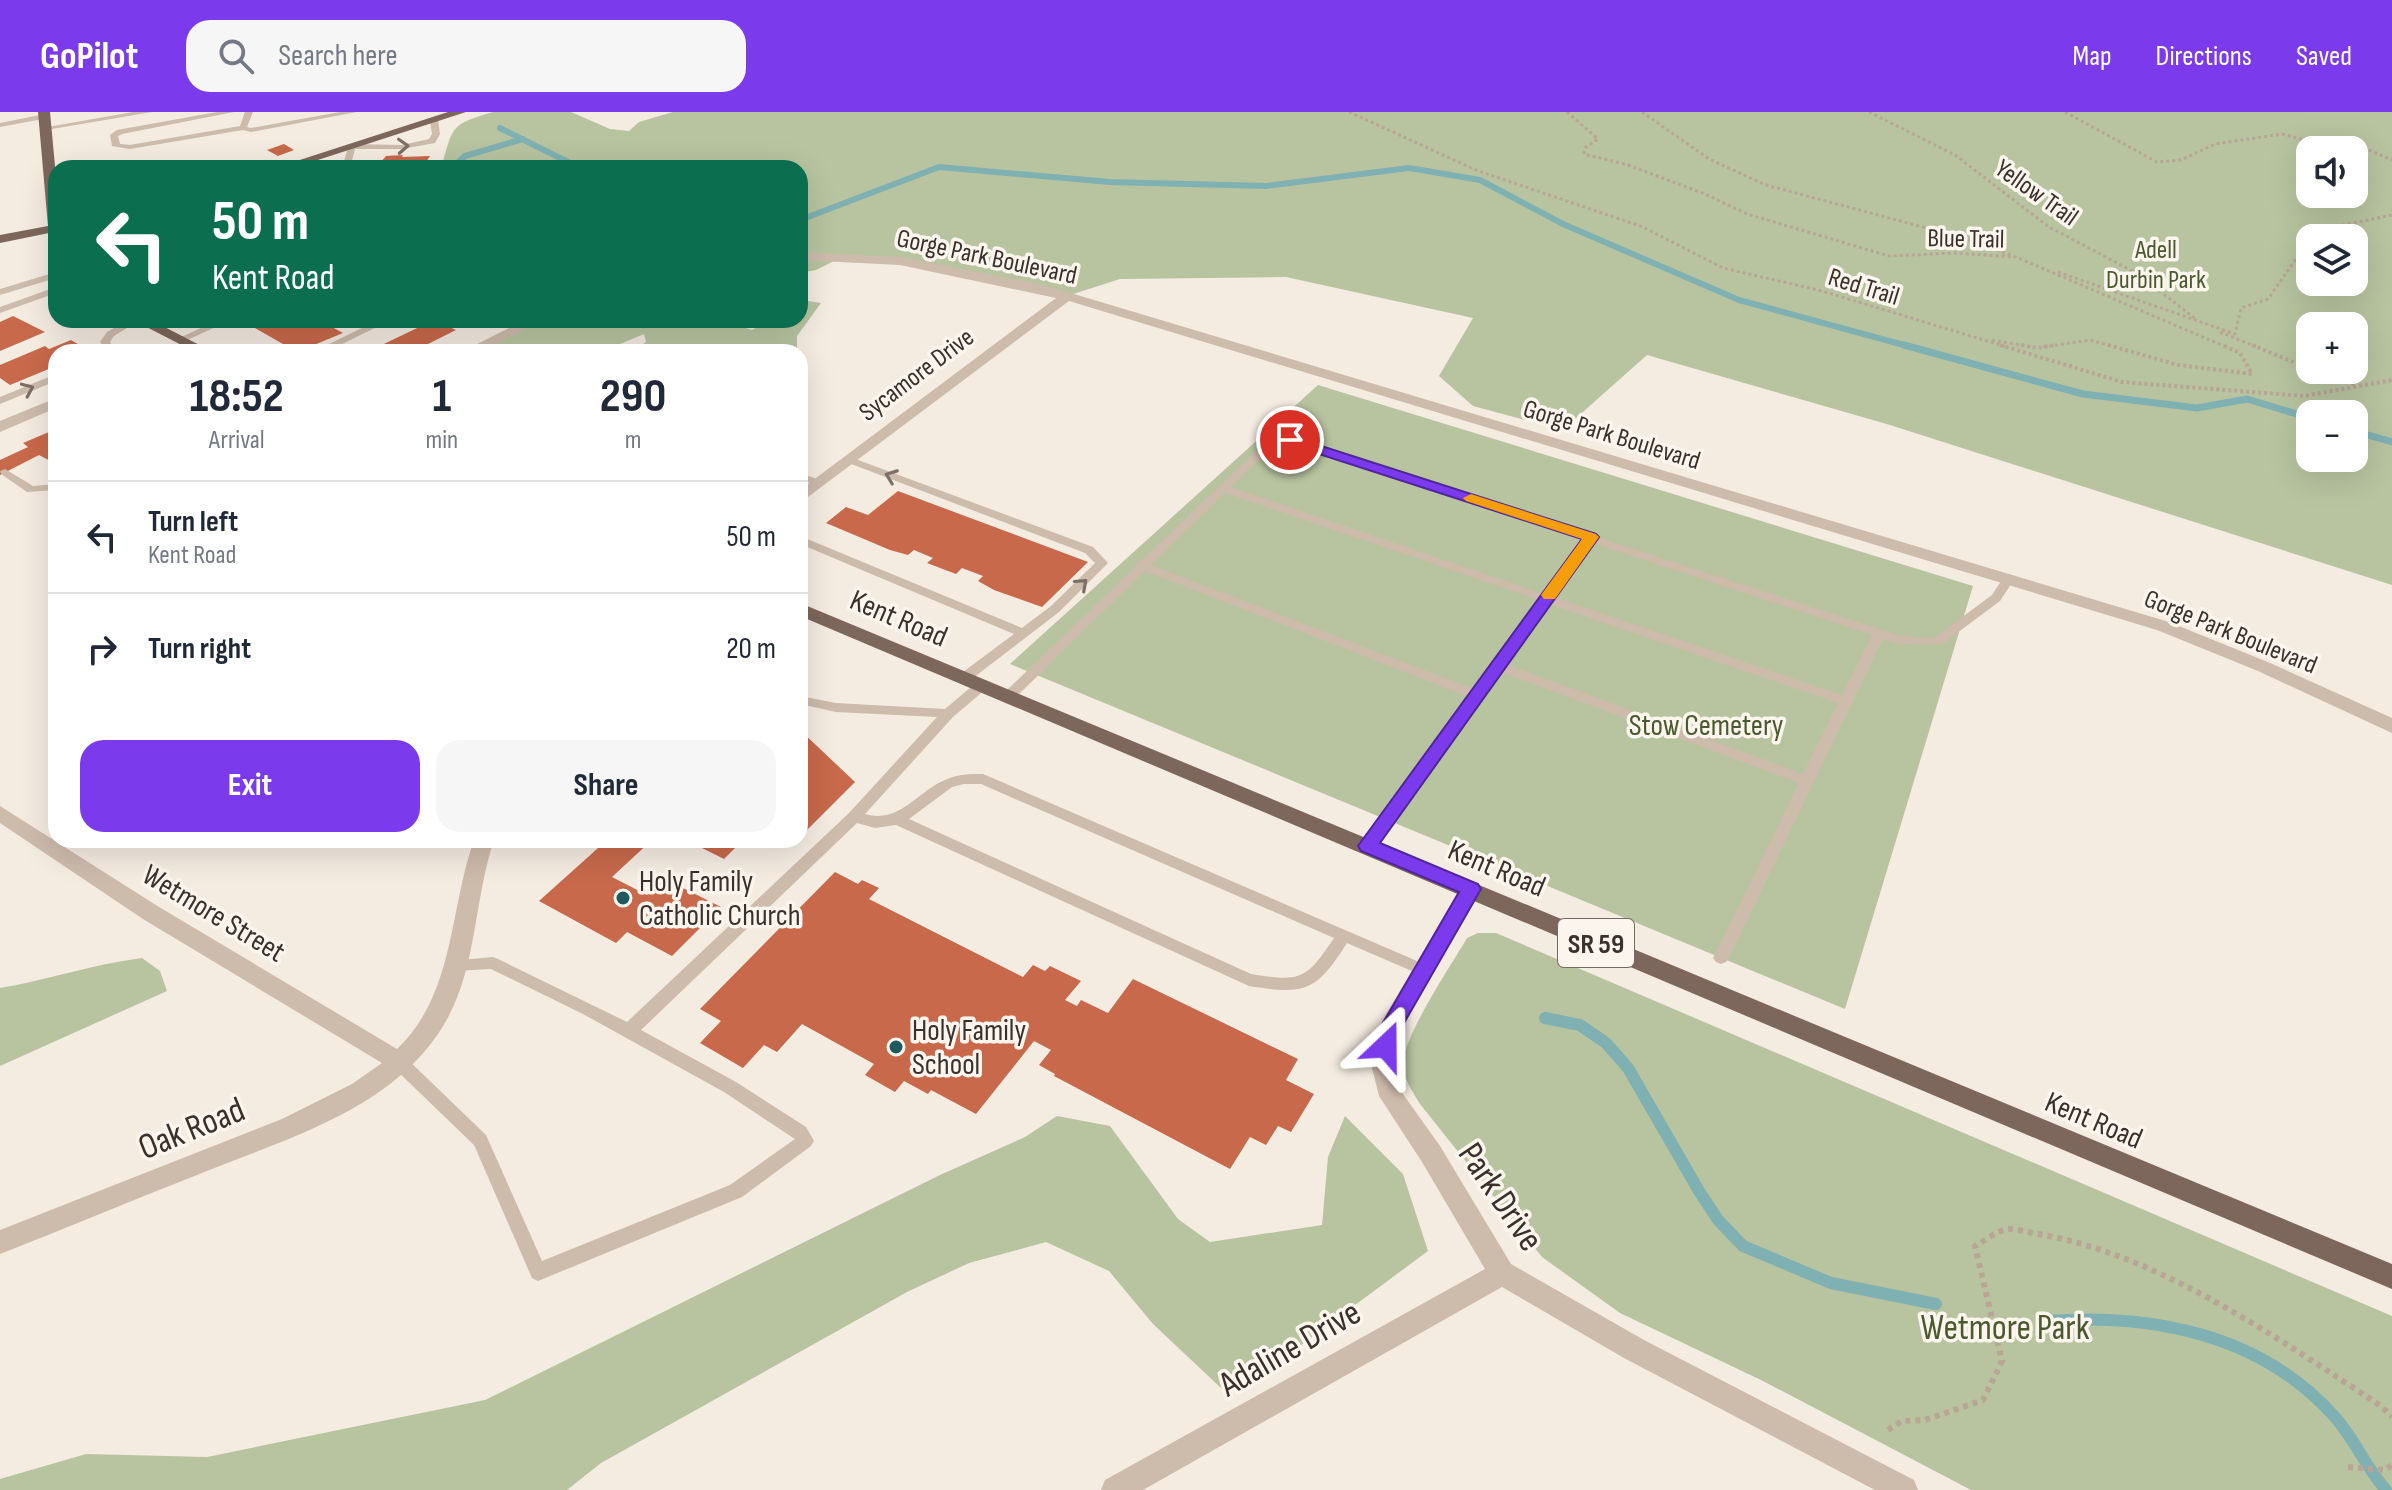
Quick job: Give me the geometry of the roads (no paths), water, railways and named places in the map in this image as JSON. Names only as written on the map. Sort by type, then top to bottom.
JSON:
[{"type":"main road","points":[[307,160],[460,112]]},
{"type":"main road","points":[[45,119],[49,160]]},
{"type":"main road","points":[[0,239],[48,234]]},
{"type":"main road","points":[[150,328],[177,344]]},
{"type":"main road","name":"Kent Road","points":[[808,612],[2392,1277]]},
{"type":"street","name":"Gorge Park Boulevard","points":[[808,256],[900,261],[1001,279],[1067,296],[2009,578],[2191,637],[2392,726]]},
{"type":"street","name":"Sycamore Drive","points":[[808,492],[1067,296]]},
{"type":"street","points":[[485,344],[519,328]]},
{"type":"street","points":[[0,426],[48,405]]},
{"type":"street","name":"Wetmore Street","points":[[0,813],[48,845]]},
{"type":"street","name":"Wetmore Street","points":[[53,848],[151,913],[398,1061]]},
{"type":"street","points":[[398,1061],[435,1020],[446,999],[467,893],[481,848]]},
{"type":"street","name":"Park Drive","points":[[1471,889],[1426,971],[1390,1028],[1383,1064],[1387,1089],[1431,1154],[1502,1273],[1634,1349],[1904,1490]]},
{"type":"street","name":"Oak Road","points":[[0,1242],[321,1114],[375,1080],[398,1061]]},
{"type":"street","name":"Adaline Drive","points":[[1115,1490],[1502,1273]]},
{"type":"lane","points":[[0,125],[148,112]]},
{"type":"lane","points":[[230,112],[120,132],[114,135],[116,146],[130,147],[243,128],[262,129],[353,112]]},
{"type":"lane","points":[[243,128],[249,112]]},
{"type":"lane","points":[[348,160],[352,146],[402,147],[432,141],[436,134],[434,120]]},
{"type":"lane","points":[[1,290],[48,277]]},
{"type":"lane","points":[[0,310],[48,293]]},
{"type":"lane","points":[[106,344],[110,334],[122,328]]},
{"type":"lane","points":[[181,344],[211,328]]},
{"type":"lane","points":[[335,344],[369,328]]},
{"type":"lane","points":[[0,401],[48,380]]},
{"type":"lane","points":[[1009,696],[1260,453],[1274,444],[1290,440],[1900,640],[1937,642],[1996,598],[2009,578]]},
{"type":"lane","points":[[629,1031],[854,817],[948,714],[973,681],[1022,633],[1101,567],[1099,556],[850,460]]},
{"type":"lane","points":[[5,472],[31,490],[48,488]]},
{"type":"lane","points":[[808,479],[819,483]]},
{"type":"lane","points":[[1222,488],[1846,701]]},
{"type":"lane","points":[[1368,846],[1591,537]]},
{"type":"lane","points":[[808,543],[1022,633]]},
{"type":"lane","points":[[1141,565],[1477,695]]},
{"type":"lane","points":[[1721,958],[1879,633]]},
{"type":"lane","points":[[1498,666],[1807,781]]},
{"type":"lane","points":[[808,702],[831,708],[916,709],[948,714]]},
{"type":"lane","points":[[854,817],[876,824],[899,820],[947,782],[961,777],[983,779],[1426,971]]},
{"type":"lane","points":[[899,820],[1249,980],[1280,985],[1301,984],[1313,979],[1343,937]]},
{"type":"lane","points":[[398,1061],[480,1140],[538,1272],[736,1191],[805,1141],[800,1132],[730,1087],[629,1031],[493,963],[454,965]]},
{"type":"waterway","points":[[500,128],[522,139]]},
{"type":"waterway","points":[[461,160],[465,156],[522,139]]},
{"type":"waterway","points":[[522,139],[564,160]]},
{"type":"waterway","points":[[808,217],[939,167],[1110,182],[1266,186],[1409,168],[1480,180],[1563,224],[1739,300],[1911,347]]},
{"type":"waterway","points":[[1904,345],[2083,394],[2197,408],[2247,399],[2296,414]]},
{"type":"waterway","points":[[2368,435],[2392,442]]},
{"type":"waterway","points":[[1545,1018],[1580,1025],[1606,1043],[1628,1068],[1699,1191],[1718,1220],[1743,1246],[1831,1283],[1936,1304]]},
{"type":"waterway","points":[[2046,1321],[2085,1319],[2164,1326],[2238,1348],[2272,1365],[2304,1387],[2333,1415],[2386,1490]]},
{"type":"place","name":"Holy Family Catholic Church","points":[[623,898]]},
{"type":"place","name":"Holy Family School","points":[[896,1047]]},
{"type":"park label","name":"Adell Durbin Park","points":[[2156,264]]},
{"type":"park label","name":"Stow Cemetery","points":[[1706,725]]},
{"type":"park label","name":"Wetmore Park","points":[[2005,1326]]}]
